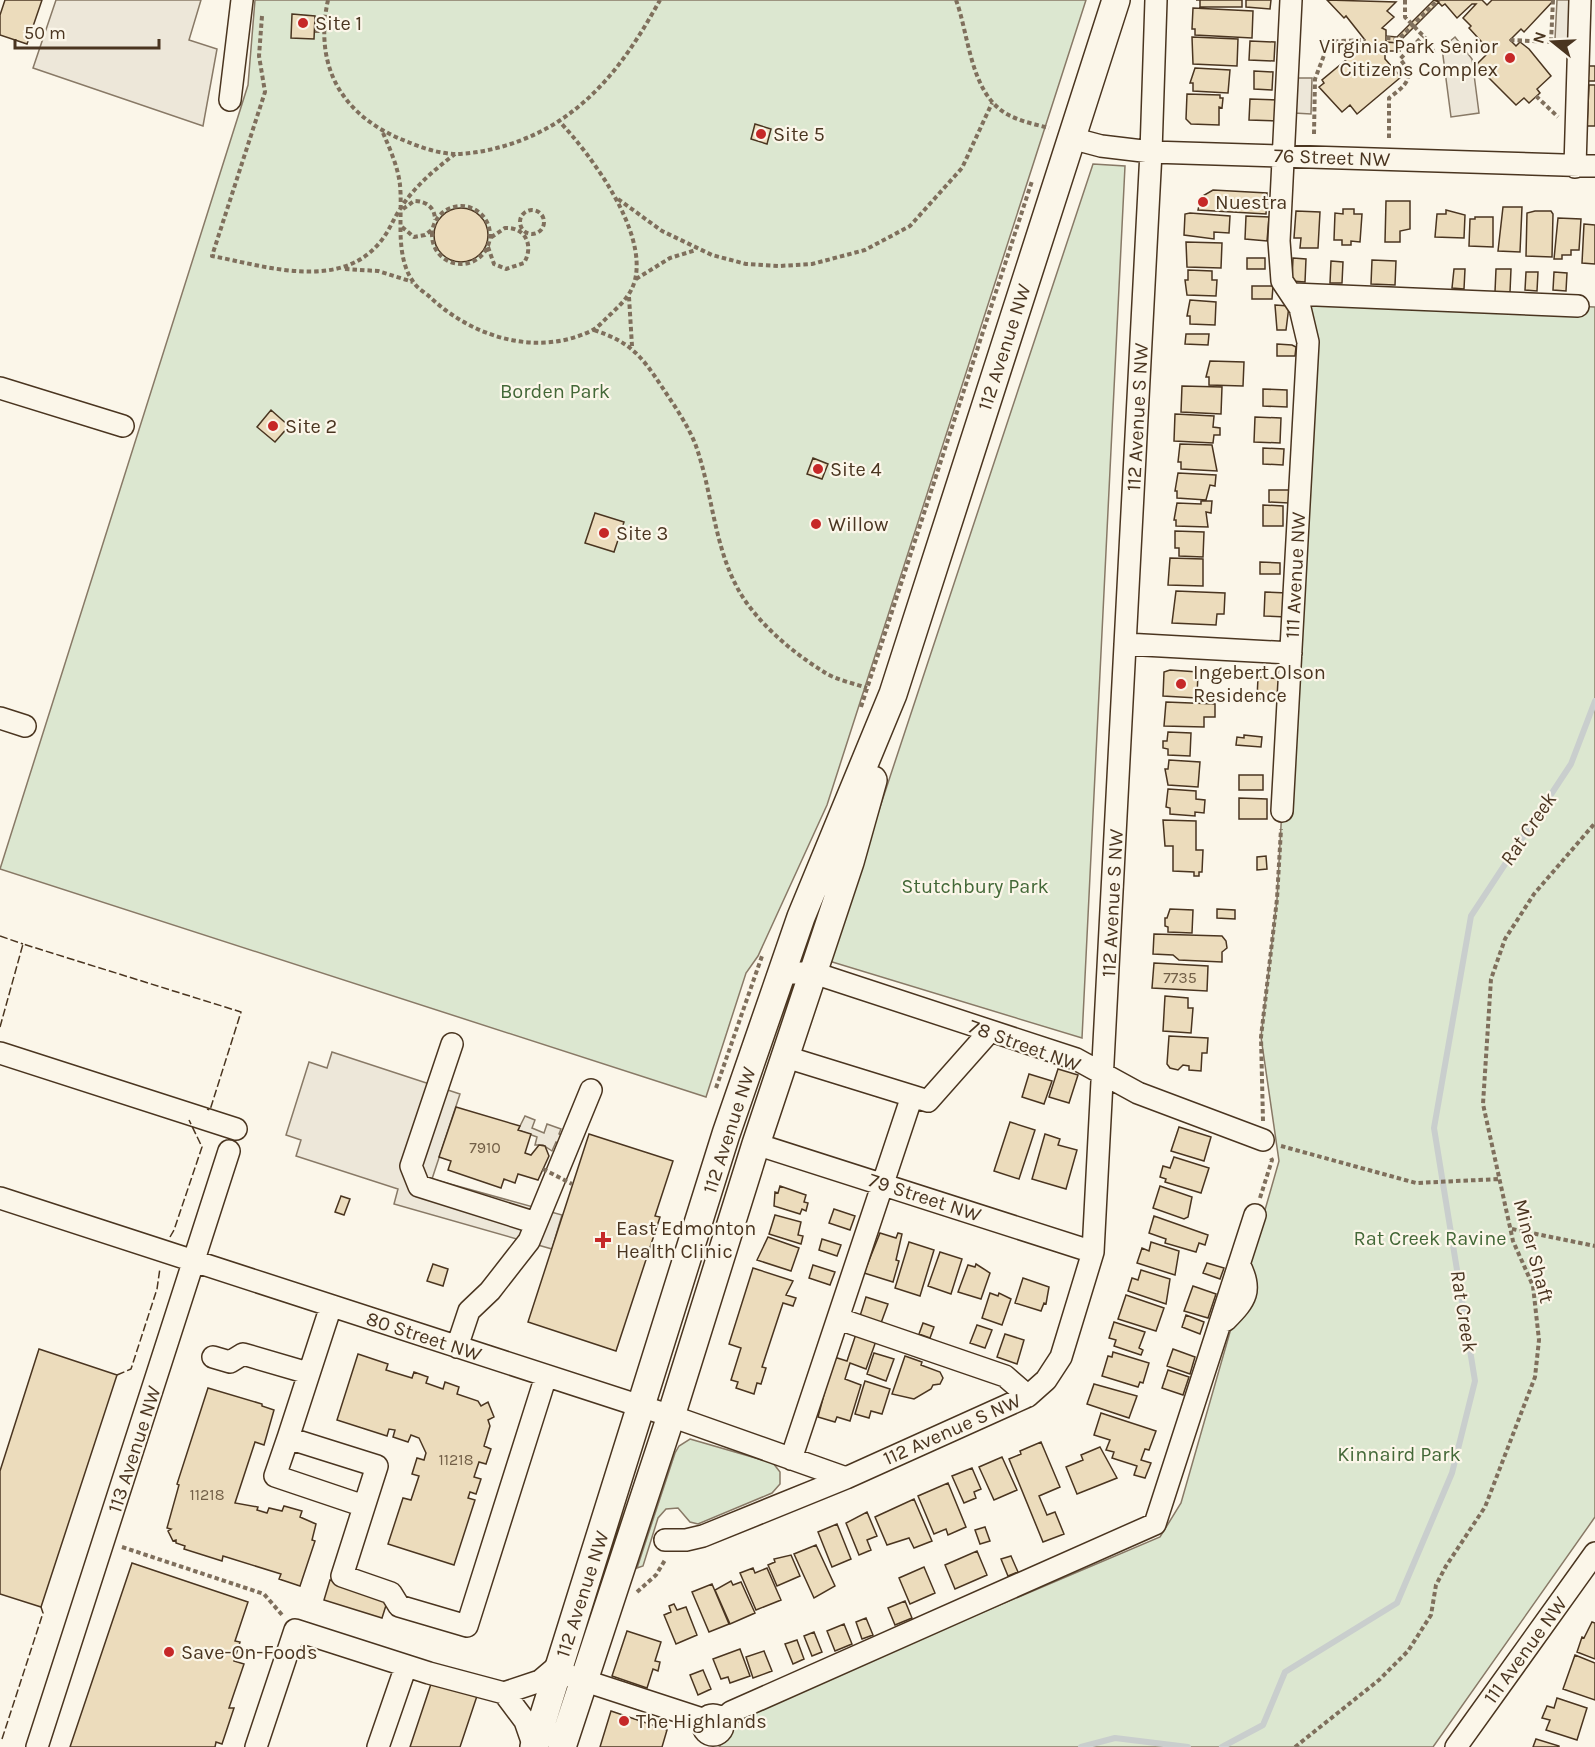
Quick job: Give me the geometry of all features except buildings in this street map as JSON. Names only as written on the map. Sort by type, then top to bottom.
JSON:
[{"type":"main road","name":"112 Avenue NW","points":[[562,1747],[863,818],[893,694],[1055,135],[1116,0]]},
{"type":"main road","name":"112 Avenue NW","points":[[534,1747],[726,1134],[780,974],[893,694]]},
{"type":"street","points":[[230,100],[242,0]]},
{"type":"street","name":"112 Avenue S NW","points":[[670,1540],[703,1536],[846,1478],[1028,1396],[1046,1380],[1061,1357],[1093,1252],[1151,152],[1156,0]]},
{"type":"street","name":"111 Avenue NW","points":[[1282,811],[1308,342],[1300,308],[1293,294],[1282,281],[1279,241],[1291,0]]},
{"type":"street","points":[[1580,0],[1576,117],[1585,166]]},
{"type":"street","name":"76 Street NW","points":[[1055,135],[1101,146],[1151,152],[1585,166]]},
{"type":"street","points":[[1293,294],[1578,306]]},
{"type":"street","points":[[0,388],[123,426]]},
{"type":"street","points":[[1125,644],[1291,653]]},
{"type":"street","points":[[0,718],[25,726]]},
{"type":"street","name":"78 Street NW","points":[[780,974],[814,973],[1076,1059],[1138,1093],[1263,1140]]},
{"type":"street","points":[[786,1058],[928,1101],[990,1031]]},
{"type":"street","points":[[452,1044],[411,1166],[419,1186],[537,1223]]},
{"type":"street","points":[[0,1053],[236,1130]]},
{"type":"street","points":[[457,1347],[469,1311],[490,1291],[529,1241],[591,1090]]},
{"type":"street","points":[[791,1459],[912,1096]]},
{"type":"street","name":"79 Street NW","points":[[756,1144],[1093,1252]]},
{"type":"street","name":"113 Avenue NW","points":[[37,1747],[230,1151]]},
{"type":"street","name":"80 Street NW","points":[[0,1198],[671,1416],[846,1478]]},
{"type":"street","points":[[256,1747],[295,1629],[406,1666],[504,1693],[540,1681],[559,1668],[583,1680],[710,1730],[731,1712],[1155,1524],[1255,1215]]},
{"type":"street","points":[[331,1306],[275,1476],[364,1506]]},
{"type":"street","points":[[839,1319],[1005,1376],[1028,1396]]},
{"type":"street","points":[[213,1357],[230,1362],[243,1354],[308,1373]]},
{"type":"street","points":[[288,1438],[377,1466],[342,1576],[391,1593],[399,1606],[467,1626],[546,1376]]},
{"type":"street","name":"111 Avenue NW","points":[[1456,1747],[1595,1553]]},
{"type":"street","points":[[378,1747],[406,1666]]},
{"type":"street","points":[[504,1693],[525,1721],[534,1747]]},
{"type":"path","points":[[328,0],[323,31],[325,52],[336,87],[350,106],[383,133],[417,146],[455,154],[487,150],[525,139],[559,121],[593,94],[620,66],[660,0]]},
{"type":"path","points":[[956,0],[974,67],[992,104],[1006,114],[1055,135]]},
{"type":"path","points":[[1405,0],[1405,16],[1431,44],[1434,54]]},
{"type":"path","points":[[1551,42],[1553,0]]},
{"type":"path","points":[[1386,38],[1399,39],[1437,1]]},
{"type":"path","points":[[262,11],[259,56],[265,92],[212,256],[303,271],[378,271],[413,282],[447,312],[482,333],[526,342],[552,341],[593,330],[629,297]]},
{"type":"path","points":[[315,31],[323,31]]},
{"type":"path","points":[[1389,138],[1389,98],[1403,87],[1409,78],[1408,69],[1400,58],[1423,36]]},
{"type":"path","points":[[1319,42],[1365,40]]},
{"type":"path","points":[[1510,40],[1578,43]]},
{"type":"path","points":[[1314,134],[1315,79],[1329,42]]},
{"type":"path","points":[[1536,96],[1557,117],[1576,117]]},
{"type":"path","points":[[615,197],[634,213],[697,250],[747,264],[779,266],[812,264],[865,250],[910,226],[962,168],[992,104]]},
{"type":"path","points":[[1052,117],[1055,135]]},
{"type":"path","points":[[559,121],[576,139],[615,197],[636,244],[635,279],[629,297],[632,347]]},
{"type":"path","points":[[383,133],[391,151],[400,185],[403,254],[413,282]]},
{"type":"path","points":[[341,270],[364,257],[379,244],[416,188],[455,154]]},
{"type":"path","points":[[860,709],[1035,171]]},
{"type":"path","points":[[402,208],[414,201],[425,203],[433,210],[435,221],[432,237],[438,253],[452,263],[469,263],[477,260],[488,246],[490,238],[487,221],[481,214],[466,206],[448,209],[435,221]]},
{"type":"path","points":[[488,246],[494,264],[512,269],[524,263],[529,251],[524,232],[521,225],[523,215],[529,210],[540,213],[544,223],[540,230],[531,234],[524,232],[505,228],[490,238]]},
{"type":"path","points":[[400,222],[404,232],[414,237],[425,236],[433,228]]},
{"type":"path","points":[[635,279],[670,258],[697,250]]},
{"type":"path","points":[[593,330],[614,337],[632,347],[675,405],[695,444],[708,487],[712,517],[731,573],[745,600],[780,639],[825,673],[867,688]]},
{"type":"path","points":[[1261,1037],[1277,899],[1282,811]]},
{"type":"path","name":"Miner Shaft","points":[[1295,1747],[1379,1680],[1408,1651],[1431,1615],[1436,1585],[1446,1566],[1485,1507],[1535,1377],[1539,1340],[1533,1286],[1513,1241],[1483,1104],[1491,979],[1505,939],[1534,894],[1595,823]]},
{"type":"path","points":[[714,1094],[750,984],[763,952]]},
{"type":"path","points":[[1263,1140],[1416,1183],[1499,1179]]},
{"type":"path","points":[[543,1169],[572,1184]]},
{"type":"path","points":[[1512,1229],[1595,1246]]},
{"type":"path","points":[[609,1602],[634,1594],[656,1575],[670,1540]]},
{"type":"path","points":[[104,1541],[264,1594],[295,1629]]},
{"type":"green space","name":"Borden Park","points":[[255,0],[1086,0],[827,805],[758,956],[746,973],[706,1097],[0,869],[248,85]]},
{"type":"green space","name":"Stutchbury Park","points":[[1093,164],[1125,166],[1082,1038],[829,961]]},
{"type":"green space","name":"Kinnaird Park","points":[[1310,296],[1595,307],[1595,1517],[1433,1747],[719,1747],[745,1713],[1160,1537],[1181,1503],[1279,1161],[1261,1037],[1277,899]]},
{"type":"green space","points":[[690,1439],[773,1463],[780,1472],[780,1484],[772,1493],[698,1524],[690,1522],[678,1508],[666,1509],[658,1518],[643,1566],[637,1568],[675,1453],[679,1446]]},
{"type":"shaded area","points":[[56,0],[201,0],[189,40],[217,49],[203,126],[33,68]]},
{"type":"shaded area","points":[[1557,0],[1574,0],[1572,39],[1555,39]]},
{"type":"shaded area","points":[[1455,37],[1472,59],[1479,113],[1451,117],[1442,48]]},
{"type":"shaded area","points":[[1295,78],[1312,78],[1311,114],[1294,113]]},
{"type":"shaded area","points":[[332,1052],[460,1094],[432,1179],[562,1215],[552,1249],[394,1204],[398,1189],[296,1156],[301,1140],[286,1135],[309,1062],[327,1068]]},
{"type":"shaded area","points":[[525,1116],[535,1120],[532,1128],[544,1133],[547,1124],[561,1129],[559,1134],[563,1136],[560,1144],[556,1142],[552,1151],[543,1145],[535,1145],[537,1137],[518,1130]]},
{"type":"waterway","name":"Rat Creek","points":[[1222,1747],[1263,1725],[1285,1672],[1397,1603],[1452,1473],[1475,1381],[1434,1128],[1471,916],[1571,764],[1595,701]]},
{"type":"waterway","name":"Rat Creek","points":[[1081,1747],[1115,1738],[1188,1747]]},
{"type":"fence","points":[[0,936],[23,944]]},
{"type":"fence","points":[[0,1027],[23,944],[241,1012],[210,1110],[207,1109]]},
{"type":"fence","points":[[170,1237],[202,1147],[189,1120]]},
{"type":"fence","points":[[117,1375],[131,1369],[157,1289],[160,1268]]},
{"type":"fence","points":[[2,1739],[43,1613],[41,1607]]},
{"type":"place","name":"Site 1","points":[[303,23]]},
{"type":"place","name":"Virginia Park Senior Citizens Complex","points":[[1510,58]]},
{"type":"place","name":"Site 5","points":[[761,134]]},
{"type":"place","name":"Nuestra","points":[[1203,202]]},
{"type":"place","name":"Site 2","points":[[273,426]]},
{"type":"place","name":"Site 4","points":[[818,469]]},
{"type":"place","name":"Willow","points":[[816,524]]},
{"type":"place","name":"Site 3","points":[[604,533]]},
{"type":"place","name":"Ingebert Olson Residence","points":[[1181,684]]},
{"type":"place","name":"East Edmonton Health Clinic","points":[[603,1240]]},
{"type":"place","name":"Save-On-Foods","points":[[169,1652]]},
{"type":"place","name":"The Highlands","points":[[624,1721]]},
{"type":"park label","name":"Rat Creek Ravine","points":[[1430,1238]]}]
